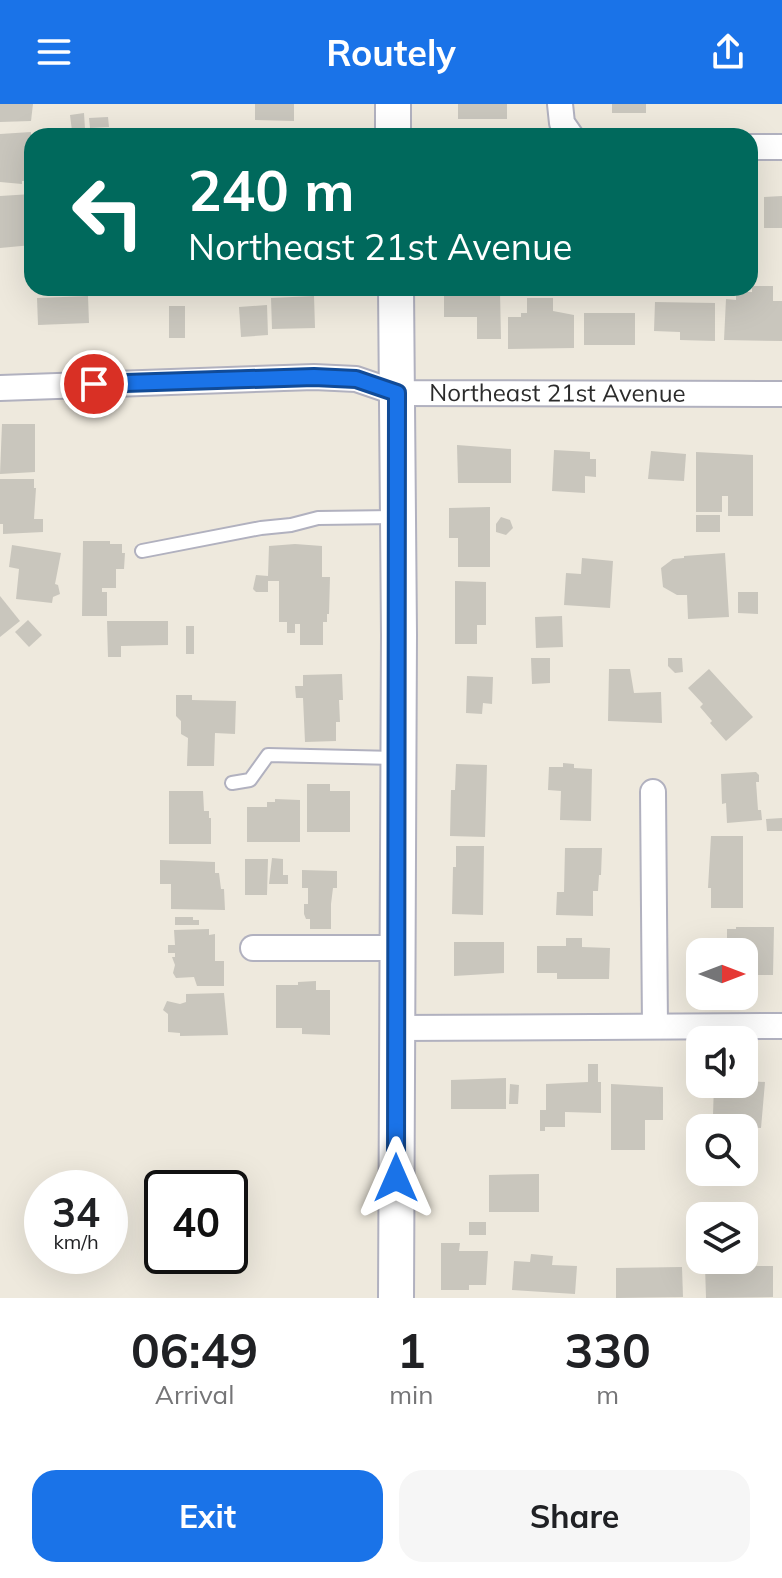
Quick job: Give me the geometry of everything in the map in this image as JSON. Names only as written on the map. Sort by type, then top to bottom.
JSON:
[{"type":"street","points":[[393,104],[393,128]]},
{"type":"street","points":[[560,104],[565,128]]},
{"type":"street","points":[[758,147],[782,147]]},
{"type":"street","points":[[396,296],[399,758],[396,1298]]},
{"type":"street","name":"Northeast 21st Avenue","points":[[0,388],[314,377],[356,379],[397,393],[782,394]]},
{"type":"street","points":[[653,792],[655,1026]]},
{"type":"street","points":[[253,948],[397,948]]},
{"type":"street","points":[[397,1028],[782,1026]]},
{"type":"lane","points":[[142,551],[318,518],[398,517]]},
{"type":"lane","points":[[232,783],[250,780],[268,755],[399,758]]},
{"type":"building","points":[[0,104],[33,104],[31,121],[0,122]]},
{"type":"building","points":[[255,104],[294,104],[294,121],[255,120]]},
{"type":"building","points":[[458,104],[507,104],[507,119],[458,119]]},
{"type":"building","points":[[612,104],[646,104],[646,113],[612,113]]},
{"type":"building","points":[[84,113],[85,128],[72,128],[70,115]]},
{"type":"building","points":[[108,117],[109,127],[90,128],[89,118]]},
{"type":"building","points":[[24,132],[22,184],[0,182],[0,134]]},
{"type":"building","points":[[24,194],[24,246],[0,248],[0,196]]},
{"type":"building","points":[[782,196],[782,228],[764,228],[764,197]]},
{"type":"building","points":[[758,286],[773,286],[773,301],[782,301],[782,341],[724,340],[726,299],[736,300],[736,296],[758,296]]},
{"type":"building","points":[[88,296],[89,323],[38,325],[37,298]]},
{"type":"building","points":[[314,296],[315,328],[272,329],[271,298]]},
{"type":"building","points":[[444,296],[500,296],[501,339],[477,339],[477,317],[444,317]]},
{"type":"building","points":[[527,298],[553,298],[553,311],[574,315],[574,348],[508,349],[508,317],[521,317],[521,313],[527,313]]},
{"type":"building","points":[[655,302],[715,303],[715,341],[680,340],[680,332],[654,331]]},
{"type":"building","points":[[267,305],[268,335],[241,337],[239,307]]},
{"type":"building","points":[[169,306],[185,306],[185,338],[169,338]]},
{"type":"building","points":[[584,313],[635,313],[635,345],[584,345]]},
{"type":"building","points":[[2,424],[35,424],[35,472],[0,474]]},
{"type":"building","points":[[457,445],[511,449],[511,483],[458,483]]},
{"type":"building","points":[[554,450],[590,452],[590,459],[596,459],[596,477],[585,476],[585,493],[552,491]]},
{"type":"building","points":[[651,451],[686,454],[684,481],[648,479]]},
{"type":"building","points":[[696,452],[753,455],[753,516],[728,516],[728,496],[722,496],[722,512],[696,512]]},
{"type":"building","points":[[0,479],[34,479],[34,519],[43,519],[43,532],[3,534],[3,524],[0,524]]},
{"type":"building","points":[[490,507],[490,567],[458,567],[458,538],[449,538],[449,508]]},
{"type":"building","points":[[696,515],[720,515],[720,532],[696,532]]},
{"type":"building","points":[[501,517],[510,520],[513,528],[506,535],[496,532],[496,524]]},
{"type":"building","points":[[83,541],[122,544],[122,553],[125,553],[124,569],[116,569],[116,588],[102,588],[102,592],[107,592],[107,616],[82,616]]},
{"type":"building","points":[[12,545],[61,553],[55,584],[60,594],[53,597],[52,603],[16,599],[19,569],[9,567]]},
{"type":"building","points":[[269,546],[322,546],[322,577],[330,577],[329,614],[327,622],[323,622],[323,645],[300,645],[300,624],[295,624],[295,633],[287,633],[287,622],[279,622],[279,581],[268,581],[268,592],[253,589],[256,575],[268,576]]},
{"type":"building","points":[[725,553],[729,617],[688,619],[687,595],[677,595],[663,587],[661,568],[673,559],[684,556]]},
{"type":"building","points":[[582,558],[613,561],[610,608],[564,605],[566,573],[581,574]]},
{"type":"building","points":[[455,581],[486,582],[486,625],[477,625],[477,644],[455,644]]},
{"type":"building","points":[[738,592],[758,592],[758,614],[738,613]]},
{"type":"building","points":[[0,596],[20,621],[0,637]]},
{"type":"building","points":[[562,616],[563,647],[536,648],[535,617]]},
{"type":"building","points":[[28,620],[42,635],[29,647],[15,632]]},
{"type":"building","points":[[107,621],[168,621],[168,645],[121,646],[121,657],[108,657]]},
{"type":"building","points":[[186,626],[194,626],[194,654],[186,654]]},
{"type":"building","points":[[531,658],[550,658],[550,683],[532,684]]},
{"type":"building","points":[[668,658],[682,658],[683,672],[675,673],[668,666]]},
{"type":"building","points":[[609,669],[630,669],[634,693],[661,692],[662,723],[608,721]]},
{"type":"building","points":[[709,669],[753,717],[726,741],[700,707],[703,704],[688,688]]},
{"type":"building","points":[[342,674],[343,700],[339,700],[340,722],[336,722],[336,741],[305,742],[303,698],[296,698],[295,686],[303,686],[303,675]]},
{"type":"building","points":[[467,676],[493,677],[492,704],[483,703],[482,714],[466,713]]},
{"type":"building","points":[[176,695],[192,695],[192,700],[236,701],[235,734],[215,733],[214,766],[187,766],[188,738],[181,734],[181,721],[176,716]]},
{"type":"building","points":[[563,763],[574,764],[574,768],[592,769],[591,821],[560,820],[561,791],[548,790],[549,767],[563,767]]},
{"type":"building","points":[[456,764],[487,765],[485,837],[450,836],[451,790],[455,790]]},
{"type":"building","points":[[756,772],[759,775],[759,782],[756,782],[758,810],[761,810],[762,820],[727,823],[726,803],[722,804],[721,774]]},
{"type":"building","points":[[307,784],[330,784],[330,791],[350,791],[350,832],[307,832]]},
{"type":"building","points":[[169,791],[203,791],[204,811],[209,811],[211,818],[211,844],[169,844]]},
{"type":"building","points":[[275,799],[300,800],[300,842],[247,842],[247,807],[267,807],[267,802],[275,802]]},
{"type":"building","points":[[782,818],[782,831],[767,831],[766,819]]},
{"type":"building","points":[[711,836],[743,836],[743,908],[711,908],[711,888],[708,888]]},
{"type":"building","points":[[456,846],[484,846],[483,915],[452,914]]},
{"type":"building","points":[[565,848],[602,848],[598,891],[593,891],[593,916],[556,915],[557,892],[564,892]]},
{"type":"building","points":[[272,858],[283,859],[283,875],[288,875],[288,884],[269,884]]},
{"type":"building","points":[[245,859],[268,859],[267,895],[245,895]]},
{"type":"building","points":[[160,860],[215,862],[215,873],[219,873],[221,889],[224,889],[225,910],[171,909],[171,884],[160,884]]},
{"type":"building","points":[[302,870],[337,871],[337,888],[333,888],[331,904],[331,929],[310,929],[310,919],[306,919],[304,914],[304,904],[308,904],[308,888],[302,888]]},
{"type":"building","points":[[175,917],[193,917],[193,920],[199,920],[199,925],[175,925]]},
{"type":"building","points":[[774,927],[773,975],[758,975],[758,938],[727,938],[727,929]]},
{"type":"building","points":[[209,929],[209,935],[215,934],[215,961],[224,961],[224,986],[197,986],[194,977],[176,978],[172,957],[175,953],[168,953],[168,945],[175,945],[174,930]]},
{"type":"building","points":[[566,938],[582,938],[582,947],[610,948],[609,979],[557,979],[557,973],[537,973],[537,946],[566,946]]},
{"type":"building","points":[[454,942],[504,942],[504,973],[454,976]]},
{"type":"building","points":[[316,981],[316,990],[330,990],[330,1035],[302,1034],[302,1028],[276,1028],[276,985]]},
{"type":"building","points":[[224,993],[228,1035],[180,1036],[180,1033],[168,1032],[168,1014],[163,1010],[167,1001],[180,1004],[186,1002],[186,994]]},
{"type":"building","points":[[588,1064],[598,1064],[601,1113],[565,1112],[565,1127],[545,1127],[545,1131],[540,1131],[540,1110],[546,1110],[546,1084],[588,1082]]},
{"type":"building","points":[[506,1078],[506,1109],[451,1109],[451,1080]]},
{"type":"building","points":[[758,1082],[765,1082],[761,1128],[758,1128],[758,1114],[713,1114],[714,1098],[758,1098]]},
{"type":"building","points":[[510,1084],[519,1085],[518,1104],[509,1104]]},
{"type":"building","points":[[611,1084],[663,1087],[663,1120],[645,1120],[645,1150],[611,1150]]},
{"type":"building","points":[[539,1174],[539,1212],[489,1212],[489,1175]]},
{"type":"building","points":[[469,1222],[486,1222],[486,1235],[469,1235]]},
{"type":"building","points":[[441,1243],[460,1243],[459,1251],[488,1251],[486,1285],[469,1285],[469,1290],[441,1290]]},
{"type":"building","points":[[531,1254],[553,1256],[552,1265],[577,1266],[575,1294],[512,1290],[514,1261],[530,1262]]},
{"type":"building","points":[[758,1266],[773,1266],[773,1297],[706,1298],[705,1274],[758,1274]]},
{"type":"building","points":[[682,1267],[683,1297],[616,1298],[616,1268]]},
{"type":"route","points":[[94,384],[314,377],[356,379],[397,393],[399,780],[396,1178]]}]
